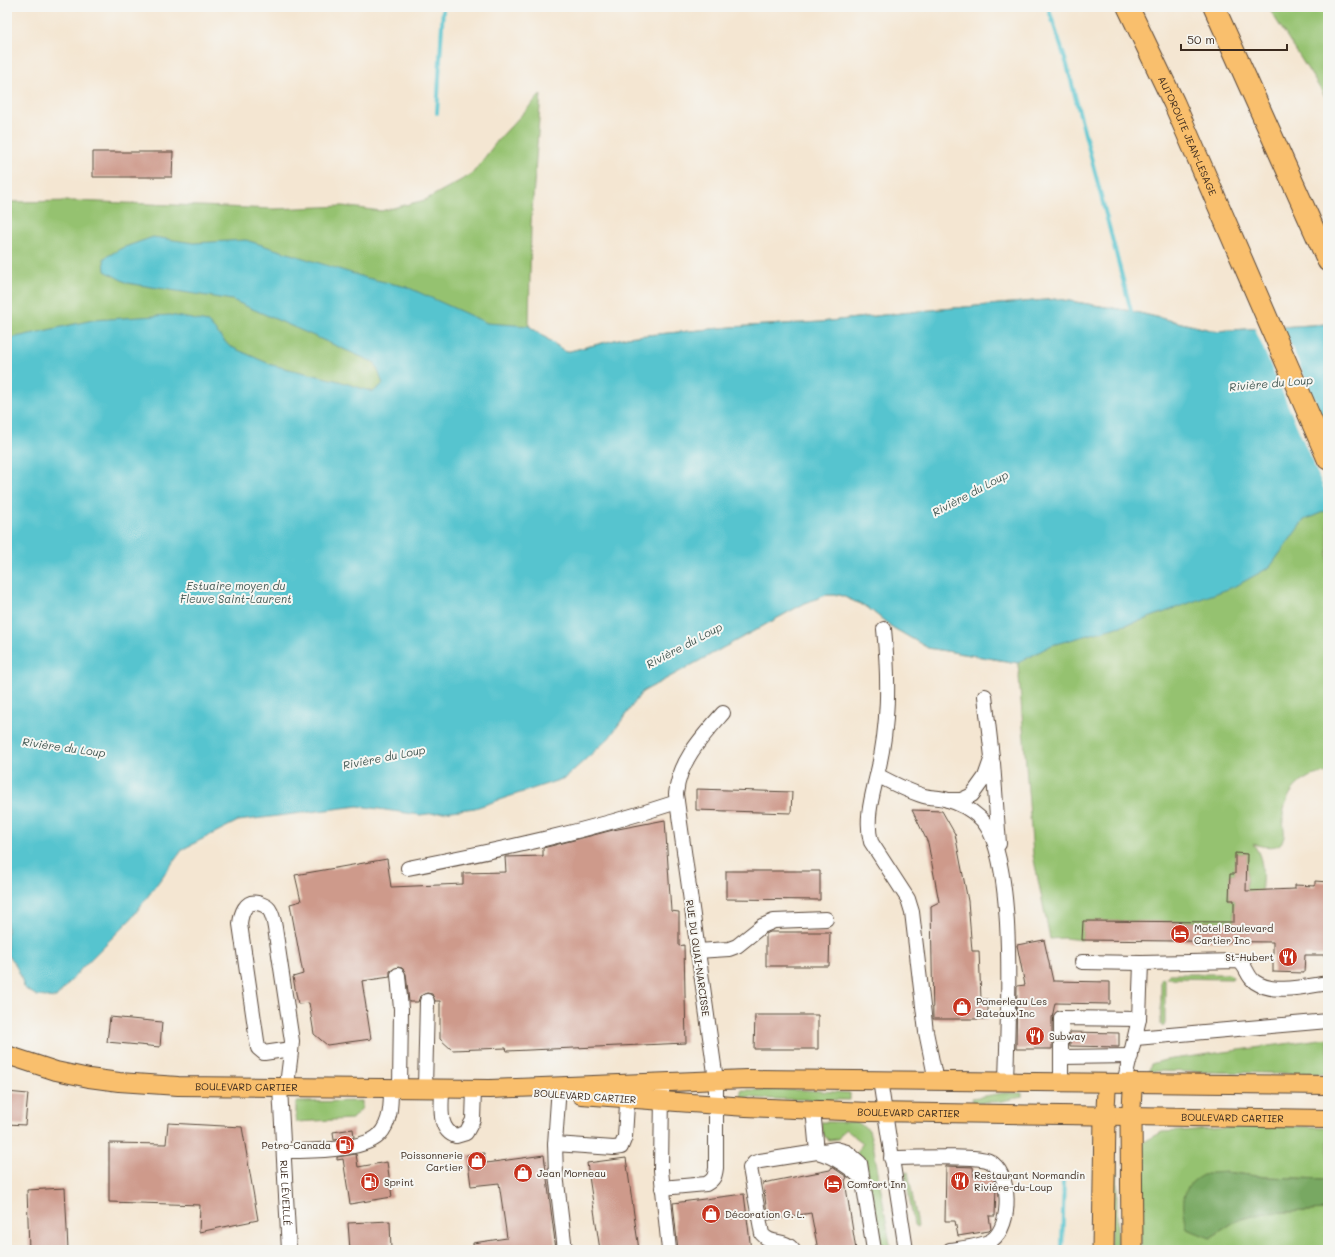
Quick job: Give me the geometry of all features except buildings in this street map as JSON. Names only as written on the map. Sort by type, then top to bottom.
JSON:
[{"type":"highway","name":"AUTOROUTE JEAN-LESAGE","points":[[1128,7],[1174,103],[1328,459]]},
{"type":"highway","points":[[1214,7],[1328,261]]},
{"type":"highway","points":[[1102,1250],[1105,1116]]},
{"type":"highway","points":[[1132,1116],[1132,1250]]},
{"type":"main road","name":"BOULEVARD CARTIER","points":[[7,1055],[56,1071],[119,1082],[178,1086],[628,1091],[662,1101],[716,1105],[884,1112],[1328,1119]]},
{"type":"main road","name":"BOULEVARD CARTIER","points":[[628,1091],[662,1082],[716,1080],[880,1080],[1328,1085]]},
{"type":"main road","points":[[1105,1116],[1121,1083]]},
{"type":"main road","points":[[1121,1083],[1132,1116]]},
{"type":"street","points":[[884,629],[888,672],[887,721],[884,746],[869,810],[868,831],[871,842],[908,899],[912,912],[926,1032],[936,1081]]},
{"type":"street","points":[[985,696],[992,757],[1000,859],[1005,889],[1008,951],[1006,1082]]},
{"type":"street","name":"RUE DU QUAI-NARCISSE","points":[[662,1188],[706,1184],[712,1181],[716,1168],[716,1080],[677,807],[677,782],[682,767],[694,748],[723,713]]},
{"type":"street","points":[[877,775],[906,790],[925,796],[947,800],[961,800],[972,795],[985,777],[992,757]]},
{"type":"street","points":[[947,800],[967,809],[980,818],[990,832],[1000,859]]},
{"type":"street","points":[[408,868],[531,842],[677,807]]},
{"type":"street","name":"RUE LÉVEILLÉ","points":[[289,1250],[284,1088],[291,1049],[291,1033],[273,915],[265,905],[255,903],[249,904],[244,909],[240,924],[258,1048],[264,1053],[291,1049]]},
{"type":"street","points":[[697,951],[729,949],[737,946],[762,926],[774,921],[826,919]]},
{"type":"street","points":[[1082,962],[1141,963],[1238,961],[1245,966],[1252,980],[1266,987],[1286,988],[1328,983]]},
{"type":"street","points":[[1121,1083],[1136,1038],[1139,1019],[1141,963]]},
{"type":"street","points":[[285,1151],[316,1150],[364,1144],[380,1134],[390,1111],[396,1088],[401,1009],[398,975]]},
{"type":"street","points":[[427,1001],[433,1088],[443,1124],[448,1132],[456,1136],[466,1133],[472,1124],[482,1089]]},
{"type":"street","points":[[1061,1082],[1061,1018],[1139,1019]]},
{"type":"street","points":[[1136,1038],[1328,1020]]},
{"type":"street","points":[[1062,1057],[1131,1056]]},
{"type":"street","points":[[880,1080],[906,1250]]},
{"type":"street","points":[[662,1082],[662,1188],[669,1250]]},
{"type":"street","points":[[559,1090],[555,1144],[556,1174],[565,1250]]},
{"type":"street","points":[[555,1144],[621,1147],[626,1138],[628,1091]]},
{"type":"street","points":[[813,1109],[817,1152]]},
{"type":"street","points":[[794,1250],[784,1243],[770,1241],[762,1234],[750,1168],[754,1163],[760,1160],[836,1149],[848,1152],[860,1163],[874,1250]]},
{"type":"street","points":[[891,1158],[985,1160],[998,1168],[1003,1176],[1006,1199],[1006,1212],[1001,1230],[992,1240],[986,1243],[950,1250]]},
{"type":"green space","points":[[1268,7],[1328,7],[1328,101]]},
{"type":"green space","points":[[541,94],[531,224],[529,326],[566,352],[627,337],[731,327],[821,322],[920,311],[1057,299],[1131,311],[1215,331],[1328,324],[1328,352],[1103,384],[7,401],[7,202],[76,201],[274,209],[343,206],[381,211],[425,200],[472,174],[498,140]]},
{"type":"green space","points":[[1328,417],[1328,773],[1311,776],[1292,791],[1285,806],[1283,815],[1284,838],[1280,844],[1271,847],[1253,844],[1258,851],[1262,867],[1259,910],[1246,910],[1247,854],[1235,853],[1235,874],[1230,874],[1229,900],[1234,900],[1234,922],[1083,921],[1082,940],[1064,938],[1050,939],[1033,855],[1018,663],[928,648],[892,627],[867,607],[840,595],[826,595],[805,603],[642,692],[769,609]]},
{"type":"green space","points":[[1169,974],[1229,974],[1233,977],[1232,979],[1167,978]]},
{"type":"green space","points":[[1163,978],[1165,979],[1165,1024],[1163,1027],[1161,1025],[1161,980]]},
{"type":"green space","points":[[1328,1038],[1328,1074],[1149,1071],[1151,1064],[1165,1060]]},
{"type":"green space","points":[[741,1090],[805,1090],[850,1093],[850,1100],[770,1099],[741,1097]]},
{"type":"green space","points":[[1003,1093],[1022,1093],[1022,1097],[997,1102],[973,1102],[972,1098]]},
{"type":"green space","points":[[362,1101],[362,1108],[352,1119],[296,1122],[296,1102]]},
{"type":"green space","points":[[821,1122],[857,1122],[869,1130],[874,1149],[891,1250],[881,1250],[866,1161],[856,1153],[863,1143],[845,1129],[838,1139],[829,1140],[823,1135]]},
{"type":"green space","points":[[1262,1126],[1328,1127],[1328,1179],[1264,1177],[1225,1172],[1210,1238],[1237,1220],[1265,1213],[1328,1210],[1328,1250],[1141,1250],[1138,1154],[1142,1143],[1162,1132]]},
{"type":"green space","points":[[1114,1162],[1117,1162],[1117,1250],[1110,1250]]},
{"type":"green space","points":[[908,1172],[917,1227],[914,1225],[905,1173]]},
{"type":"green space","points":[[1225,1172],[1264,1177],[1328,1179],[1328,1210],[1265,1213],[1237,1220],[1210,1238],[1187,1229],[1184,1213],[1184,1198],[1189,1185],[1205,1174]]},
{"type":"water","name":"Estuaire moyen du Fleuve Saint-Laurent","points":[[153,237],[194,243],[246,240],[367,278],[407,287],[487,323],[529,326],[566,352],[627,337],[731,327],[821,322],[920,311],[1057,299],[1131,311],[1215,331],[1328,324],[1328,510],[1304,520],[1270,567],[1236,586],[1143,620],[1052,645],[1018,663],[928,648],[892,627],[867,607],[840,595],[826,595],[805,603],[642,692],[609,738],[565,778],[475,808],[420,815],[358,806],[238,821],[183,849],[131,919],[81,969],[56,998],[37,996],[24,988],[18,970],[7,955],[7,339],[93,320],[170,315],[208,322],[229,346],[272,365],[339,381],[373,392],[383,384],[375,363],[232,300],[127,283],[105,271],[104,258],[122,248]]},
{"type":"pier","points":[[1282,325],[1328,431],[1328,498],[1254,327]]},
{"type":"waterway","points":[[437,113],[443,7]]},
{"type":"waterway","points":[[1048,7],[1067,65],[1131,311]]},
{"type":"waterway","points":[[1062,1250],[1064,1177]]},
{"type":"place","name":"Motel Boulevard Cartier Inc","points":[[1180,934]]},
{"type":"place","name":"St-Hubert","points":[[1288,957]]},
{"type":"place","name":"Pomerleau Les Bateaux Inc","points":[[962,1007]]},
{"type":"place","name":"Subway","points":[[1035,1036]]},
{"type":"place","name":"Petro-Canada","points":[[345,1145]]},
{"type":"place","name":"Poissonnerie Cartier","points":[[477,1161]]},
{"type":"place","name":"Jean Morneau","points":[[523,1173]]},
{"type":"place","name":"Restaurant Normandin Rivière-du-Loup","points":[[960,1181]]},
{"type":"place","name":"Sprint","points":[[370,1182]]},
{"type":"place","name":"Comfort Inn","points":[[833,1184]]},
{"type":"place","name":"Décoration G. L.","points":[[711,1214]]},
{"type":"water label","name":"Rivière du Loup","points":[[1271,383]]},
{"type":"water label","name":"Rivière du Loup","points":[[970,493]]},
{"type":"water label","name":"Rivière du Loup","points":[[684,645]]},
{"type":"water label","name":"Rivière du Loup","points":[[64,747]]},
{"type":"water label","name":"Rivière du Loup","points":[[384,757]]}]
